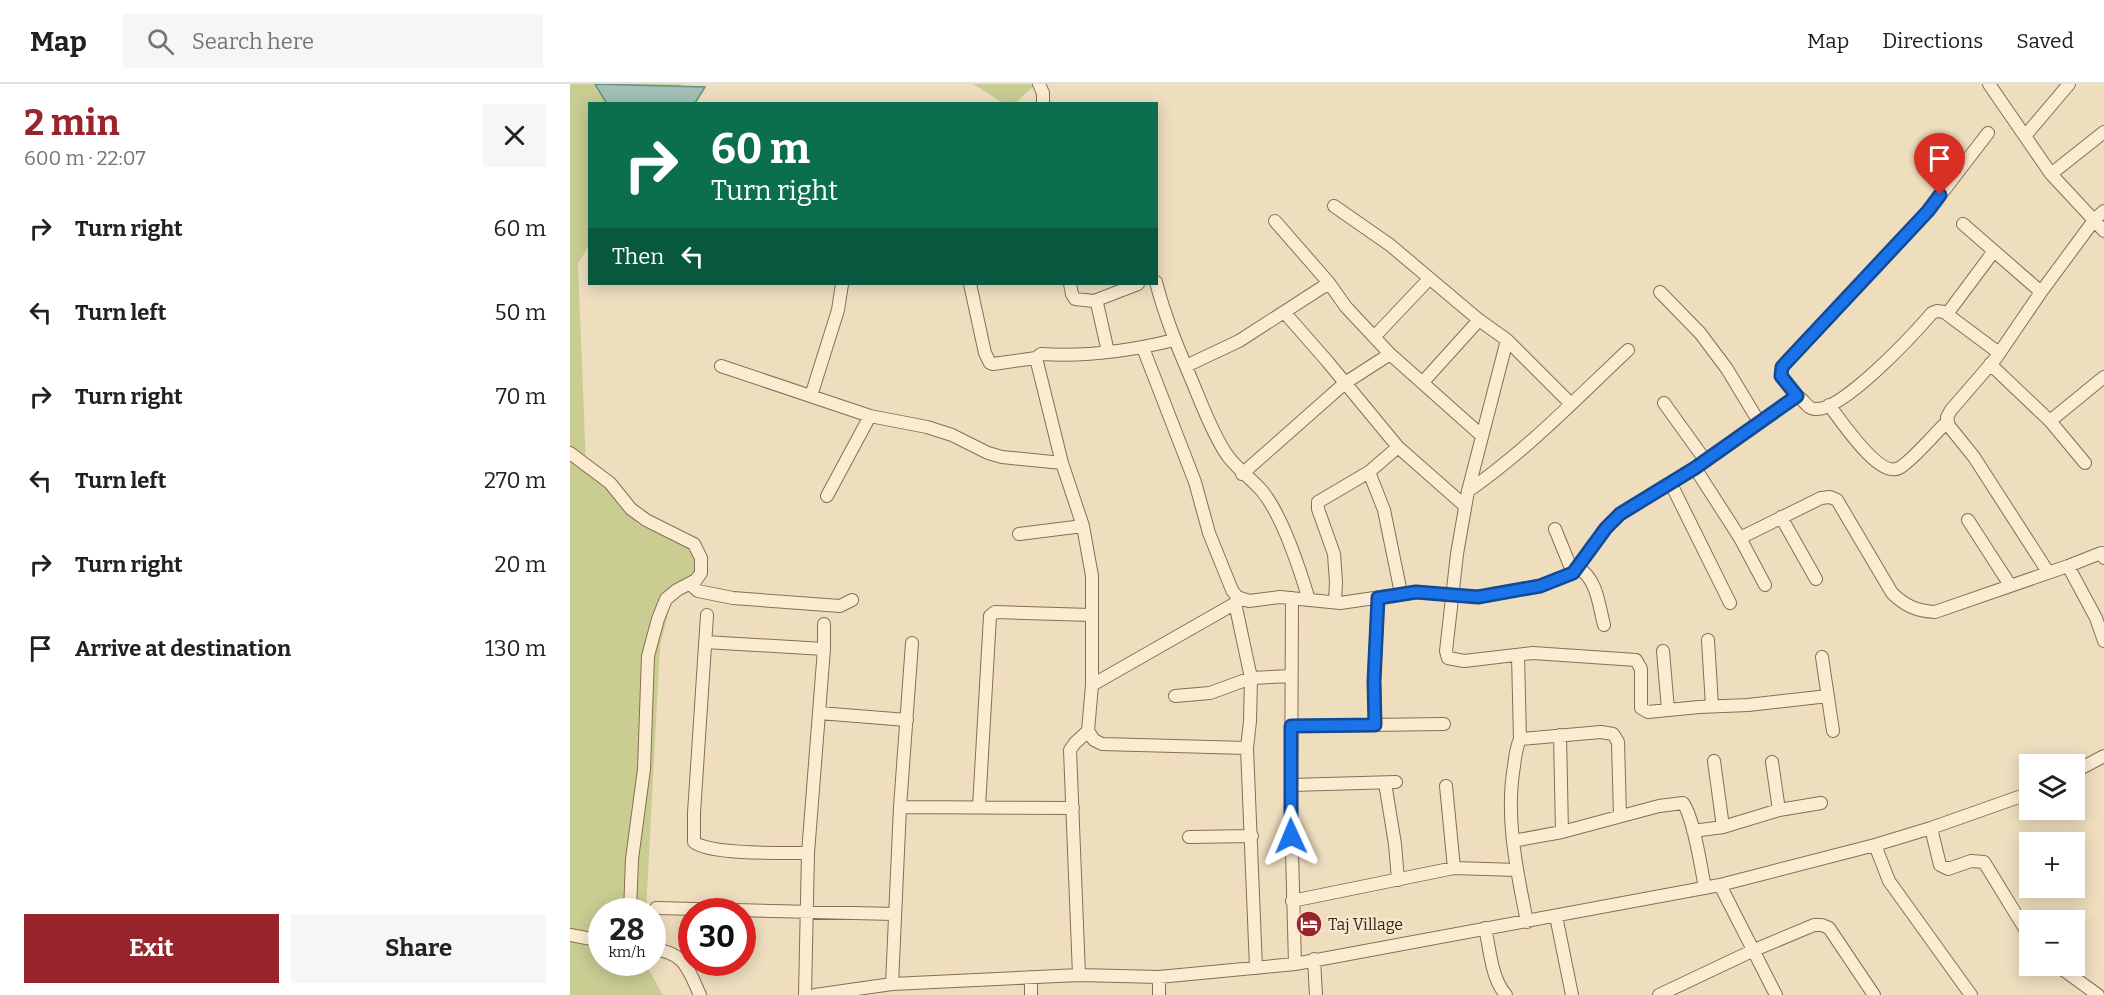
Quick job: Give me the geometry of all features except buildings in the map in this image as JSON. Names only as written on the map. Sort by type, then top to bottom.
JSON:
[{"type":"street","points":[[1038,84],[1043,93],[1043,102]]},
{"type":"street","points":[[1989,84],[2051,174],[2099,215],[2104,231]]},
{"type":"street","points":[[2025,136],[2069,84]]},
{"type":"street","points":[[2051,174],[2104,132]]},
{"type":"street","points":[[1988,133],[1928,211],[1782,367],[1781,376],[1797,396],[1812,409],[1829,405],[1881,367],[1932,313],[1937,311],[1947,314],[1999,353]]},
{"type":"street","points":[[1334,206],[1381,238],[1479,320],[1507,340],[1571,404]]},
{"type":"street","points":[[1829,405],[1870,455],[1891,470],[1901,467],[1947,422],[1951,410],[1999,353],[2099,215]]},
{"type":"street","points":[[1275,221],[1329,283],[1346,307],[1390,354],[1481,435]]},
{"type":"street","points":[[1962,225],[2041,292]]},
{"type":"street","points":[[1947,314],[1994,251]]},
{"type":"street","points":[[1374,337],[1429,279]]},
{"type":"street","points":[[1186,366],[1239,342],[1329,283]]},
{"type":"street","points":[[811,396],[838,310],[842,285]]},
{"type":"street","points":[[970,285],[978,330],[990,363],[1036,358],[1041,354],[1073,356],[1143,348],[1174,340]]},
{"type":"street","points":[[1070,285],[1075,299],[1094,301],[1135,285]]},
{"type":"street","points":[[1157,285],[1174,340],[1209,422],[1225,453],[1242,474],[1262,490],[1270,502],[1299,568],[1309,600]]},
{"type":"street","points":[[1660,292],[1700,333],[1727,369],[1759,422]]},
{"type":"street","points":[[1094,301],[1098,306],[1108,352]]},
{"type":"street","points":[[1285,313],[1398,447],[1465,506]]},
{"type":"street","points":[[1423,382],[1479,320]]},
{"type":"street","points":[[1507,340],[1481,435],[1465,506],[1452,596],[1446,651],[1448,658],[1464,661],[1533,654],[1636,660],[1641,669],[1641,708],[1648,712],[1748,705],[1828,696]]},
{"type":"street","points":[[1143,348],[1195,482],[1209,533],[1239,602],[1251,678],[1247,748],[1256,968]]},
{"type":"street","points":[[1468,491],[1541,434],[1628,350]]},
{"type":"street","points":[[1242,474],[1345,383],[1390,354]]},
{"type":"street","points":[[1036,358],[1062,463],[1083,526],[1092,576],[1092,685],[1088,731],[1094,740],[1102,744],[1247,748]]},
{"type":"street","points":[[1990,364],[2050,421],[2085,463]]},
{"type":"street","points":[[721,366],[870,416],[952,435],[988,453],[1002,457],[1062,463]]},
{"type":"street","points":[[2050,421],[2104,377]]},
{"type":"street","points":[[1576,571],[1606,528],[1620,514],[1671,484],[1797,396]]},
{"type":"street","points":[[1664,403],[1700,464],[1765,585]]},
{"type":"street","points":[[827,496],[870,416]]},
{"type":"street","points":[[1947,422],[1974,458],[2048,572]]},
{"type":"street","points":[[1335,602],[1334,554],[1318,509],[1318,502],[1369,472],[1398,447]]},
{"type":"street","points":[[570,453],[610,483],[631,509],[646,520],[694,544],[701,558],[701,573],[696,580],[666,598],[648,656],[644,769],[632,859],[631,898]]},
{"type":"street","points":[[1369,472],[1384,510],[1401,593]]},
{"type":"street","points":[[1671,484],[1730,603]]},
{"type":"street","points":[[1740,538],[1821,498],[1830,497],[1837,500],[1892,593],[1901,602],[1922,611],[1935,612],[2103,553]]},
{"type":"street","points":[[1781,517],[1816,579]]},
{"type":"street","points":[[1968,520],[2010,585]]},
{"type":"street","points":[[1019,534],[1083,526]]},
{"type":"street","points":[[1555,529],[1576,571]]},
{"type":"street","points":[[2068,566],[2096,618],[2104,641]]},
{"type":"street","points":[[1092,685],[1239,602],[1280,597],[1335,602],[1378,598],[1401,593],[1478,597],[1540,586],[1576,571],[1586,572],[1591,579],[1604,625]]},
{"type":"street","points":[[690,584],[698,591],[733,598],[840,606],[852,600]]},
{"type":"street","points":[[1292,598],[1291,785],[1295,964]]},
{"type":"street","points":[[1375,725],[1374,681],[1378,598]]},
{"type":"street","points":[[979,807],[990,616],[995,612],[1091,615]]},
{"type":"street","points":[[707,615],[694,842],[698,845],[725,850],[808,853]]},
{"type":"street","points":[[805,995],[808,853],[824,624]]},
{"type":"street","points":[[1708,640],[1712,706]]},
{"type":"street","points":[[705,642],[824,649]]},
{"type":"street","points":[[892,984],[900,807],[912,643]]},
{"type":"street","points":[[1663,651],[1668,710]]},
{"type":"street","points":[[1518,655],[1520,739],[1512,780],[1510,812],[1517,870],[1527,922]]},
{"type":"street","points":[[1822,657],[1833,731]]},
{"type":"street","points":[[1175,696],[1210,693],[1251,678],[1291,676]]},
{"type":"street","points":[[819,713],[907,720]]},
{"type":"street","points":[[1291,726],[1444,724]]},
{"type":"street","points":[[1079,975],[1070,750],[1088,731]]},
{"type":"street","points":[[1520,739],[1608,732],[1616,736],[1620,816]]},
{"type":"street","points":[[1560,735],[1562,832]]},
{"type":"street","points":[[2085,766],[2104,756]]},
{"type":"street","points":[[1714,761],[1723,827]]},
{"type":"street","points":[[1772,762],[1779,810]]},
{"type":"street","points":[[1291,785],[1390,782],[1398,880]]},
{"type":"street","points":[[1446,786],[1454,868]]},
{"type":"street","points":[[815,995],[892,984],[1079,975],[1159,976],[1295,964],[1720,885],[1875,845],[2019,797]]},
{"type":"street","points":[[1513,841],[1562,832],[1679,802],[1687,808],[1705,888]]},
{"type":"street","points":[[1693,831],[1723,827],[1779,810],[1821,803]]},
{"type":"street","points":[[900,807],[1073,808]]},
{"type":"street","points":[[1931,828],[1940,865],[1948,869],[1971,861],[1984,862],[2019,919]]},
{"type":"street","points":[[1189,837],[1252,836]]},
{"type":"street","points":[[1875,845],[1889,881],[1971,995]]},
{"type":"street","points":[[1292,901],[1454,868],[1517,870]]},
{"type":"street","points":[[1720,885],[1776,995]]},
{"type":"street","points":[[666,908],[894,914]]},
{"type":"street","points":[[1556,916],[1572,995]]},
{"type":"street","points":[[1661,994],[1801,929],[1822,925],[1828,928],[1874,995]]},
{"type":"street","points":[[1485,928],[1496,977],[1506,995]]},
{"type":"street","points":[[570,934],[588,938]]},
{"type":"street","points":[[666,951],[684,962],[700,995]]},
{"type":"street","points":[[1314,959],[1316,995]]},
{"type":"street","points":[[1159,976],[1159,995]]},
{"type":"street","points":[[2072,976],[2096,994]]},
{"type":"street","points":[[1030,995],[1031,977]]},
{"type":"green space","points":[[570,84],[681,84],[672,102],[588,102],[588,247],[578,264],[586,465],[638,524],[700,552],[701,582],[673,594],[660,646],[647,898],[588,898],[588,976],[652,976],[663,995],[570,995]]},
{"type":"green space","points":[[973,84],[1036,84],[1016,102],[1001,102]]},
{"type":"water","points":[[595,84],[705,87],[696,102],[606,102]]},
{"type":"place","name":"Taj Village","points":[[1309,924]]},
{"type":"route","points":[[1291,836],[1291,726],[1375,725],[1374,681],[1378,598],[1416,592],[1478,597],[1540,586],[1573,573],[1606,528],[1620,514],[1640,504],[1695,468],[1797,396],[1781,376],[1782,367],[1928,211],[1940,195]]}]
